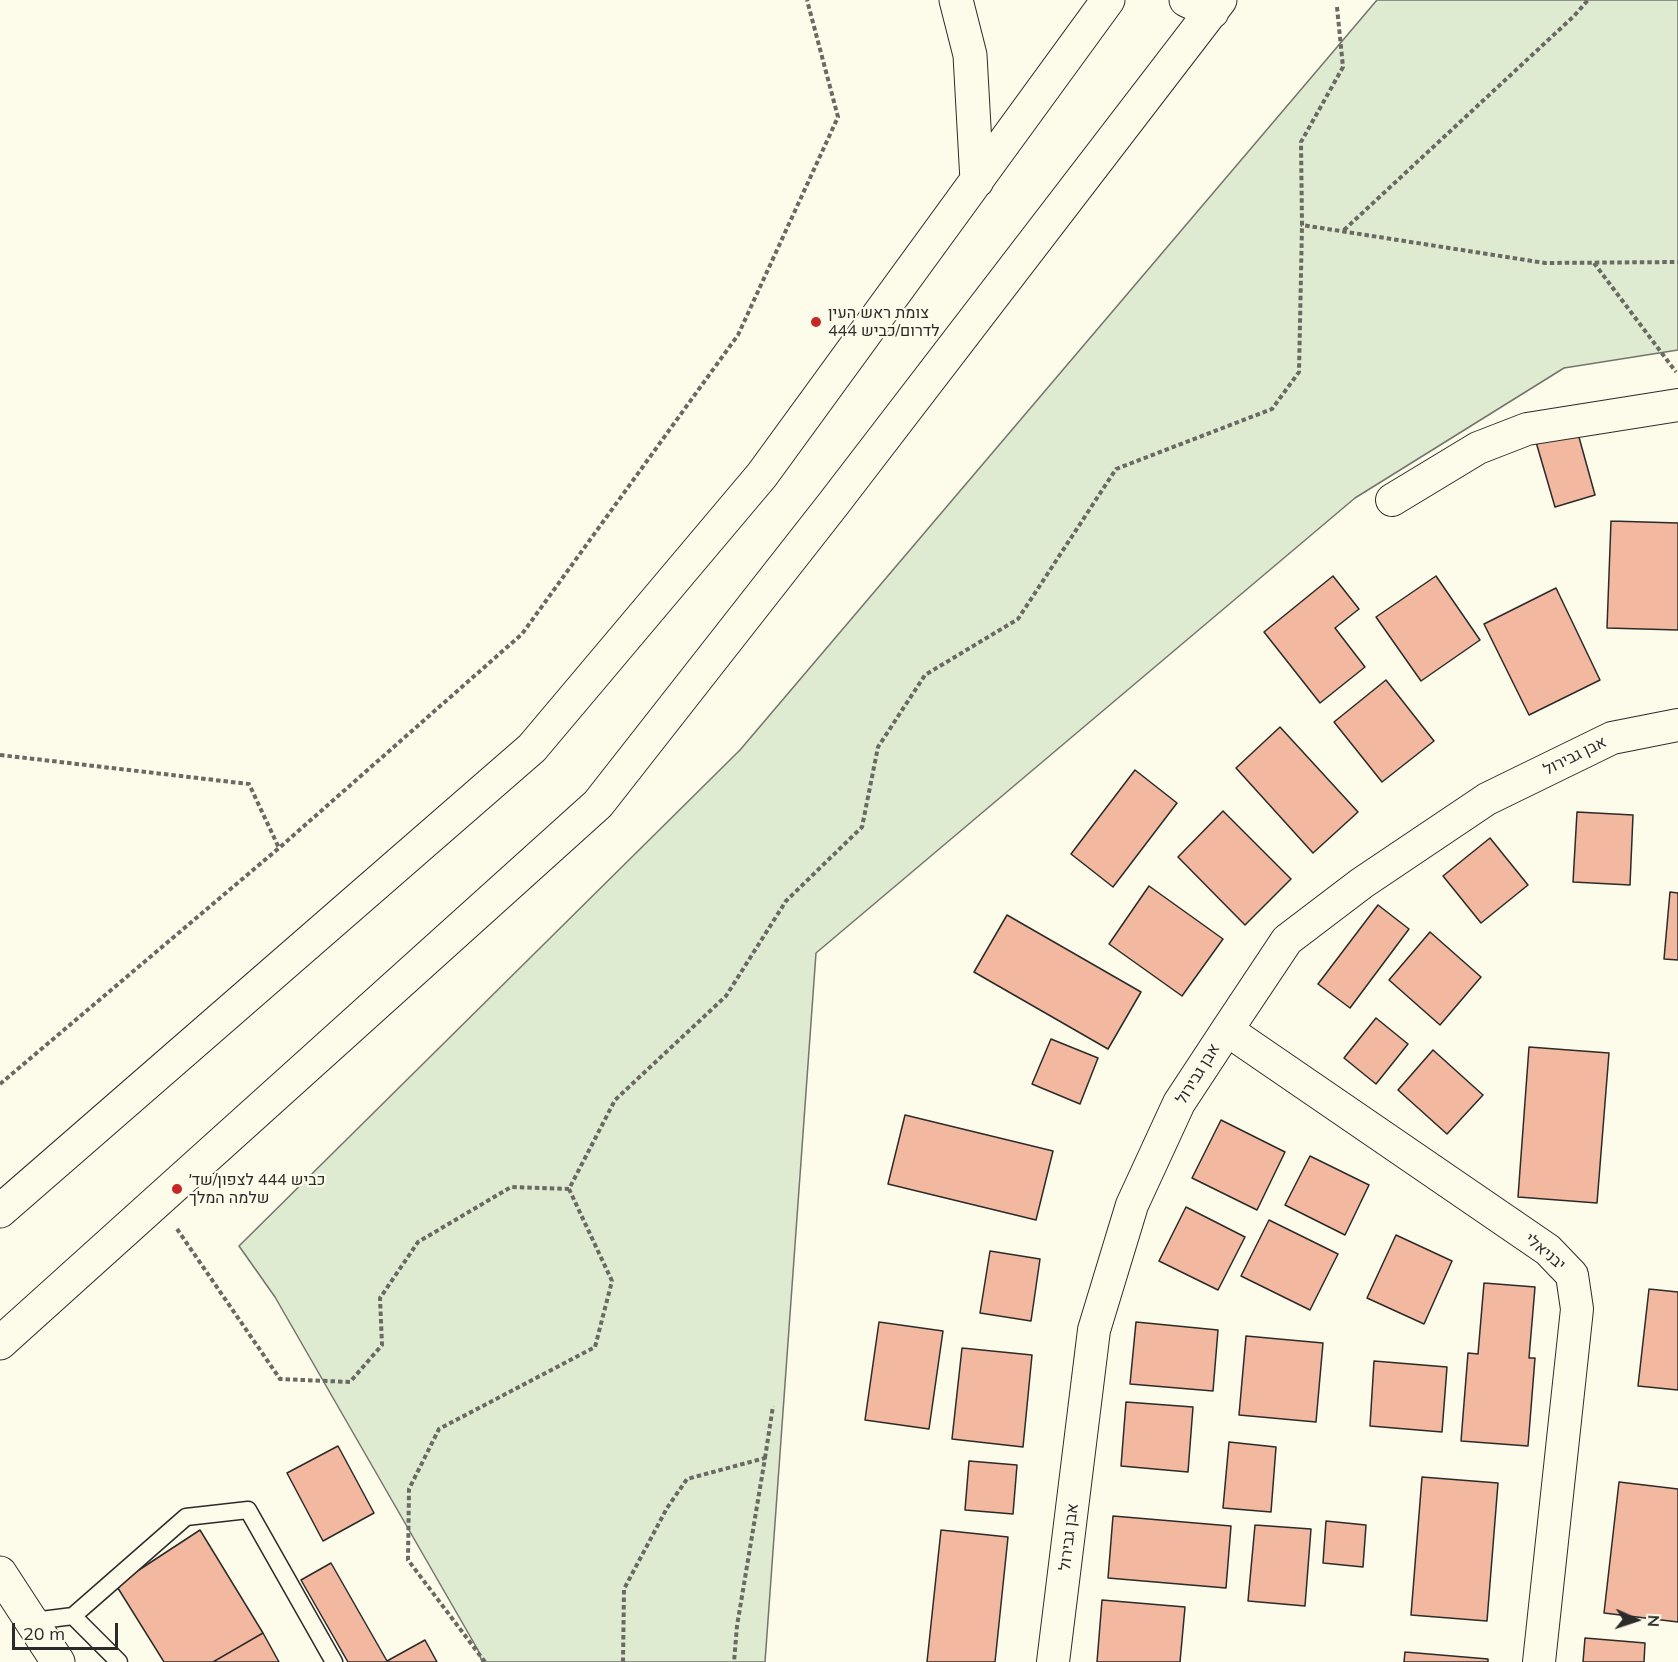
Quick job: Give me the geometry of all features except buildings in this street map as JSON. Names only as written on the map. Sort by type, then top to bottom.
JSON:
[{"type":"main road","points":[[956,0],[970,55],[977,181]]},
{"type":"main road","points":[[0,1211],[532,748],[762,476],[1108,0]]},
{"type":"main road","points":[[1,1343],[598,804],[834,503],[1206,3]]},
{"type":"main road","points":[[0,1573],[33,1621],[57,1662]]},
{"type":"street","points":[[1392,500],[1478,448],[1527,429],[1678,405]]},
{"type":"street","name":"אבן גבירול","points":[[1053,1662],[1094,1330],[1132,1205],[1179,1103],[1287,940],[1362,883],[1487,799],[1612,738],[1678,725]]},
{"type":"street","name":"יבניאלי","points":[[1227,1030],[1548,1250],[1572,1275],[1577,1309],[1539,1662]]},
{"type":"lane","points":[[33,1621],[73,1616],[186,1517],[248,1510],[334,1662]]},
{"type":"lane","points":[[73,1616],[119,1662]]},
{"type":"path","points":[[0,1084],[279,848],[522,634],[738,335],[838,117],[807,0]]},
{"type":"path","points":[[1343,231],[1574,16],[1588,0]]},
{"type":"path","points":[[569,1189],[615,1100],[726,996],[786,901],[862,827],[878,747],[925,675],[1018,619],[1116,469],[1272,410],[1299,372],[1301,142],[1343,67],[1337,7]]},
{"type":"path","points":[[1302,225],[1545,263],[1678,262]]},
{"type":"path","points":[[1594,262],[1678,374]]},
{"type":"path","points":[[0,755],[249,784],[279,848]]},
{"type":"path","points":[[157,1201],[280,1379],[350,1382],[382,1345],[380,1298],[418,1242],[511,1187],[569,1189]]},
{"type":"path","points":[[485,1662],[408,1560],[410,1489],[439,1429],[596,1347],[612,1281],[569,1189]]},
{"type":"path","points":[[734,1662],[737,1626],[773,1406]]},
{"type":"path","points":[[623,1662],[624,1589],[667,1508],[687,1479],[765,1458]]},
{"type":"green space","points":[[1377,0],[1678,0],[1678,350],[1564,368],[1355,498],[816,953],[765,1662],[482,1662],[478,1650],[275,1297],[239,1246],[740,750]]},
{"type":"place","name":"צומת ראש העין לדרום/כביש 444","points":[[816,322]]},
{"type":"place","name":"כביש 444 לצפון/שד׳ שלמה המלך","points":[[177,1189]]}]
